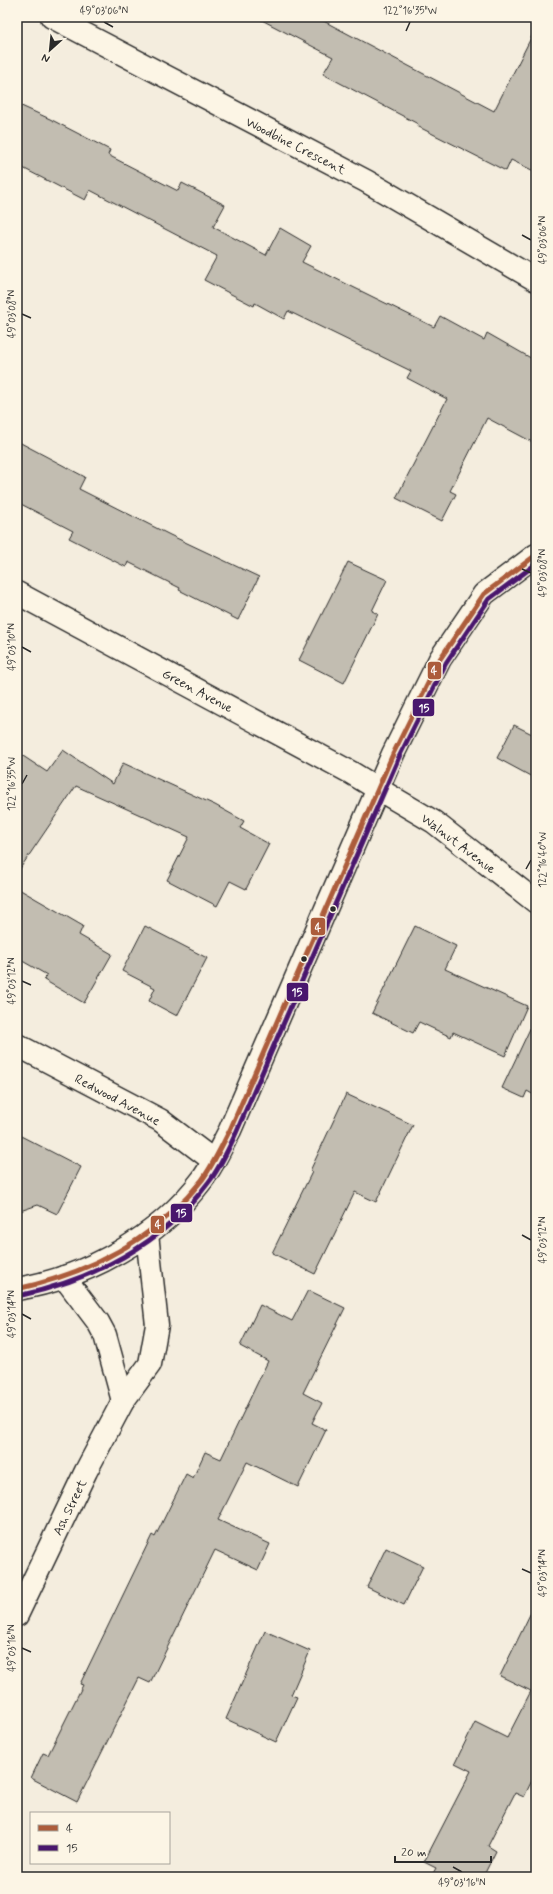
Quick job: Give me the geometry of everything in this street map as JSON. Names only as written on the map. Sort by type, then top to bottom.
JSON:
[{"type":"street","name":"Woodbine Crescent","points":[[52,17],[366,181],[536,280]]},
{"type":"street","points":[[17,1289],[64,1277],[111,1256],[146,1234],[182,1203],[202,1180],[233,1122],[378,789],[440,658],[484,594],[536,554]]},
{"type":"street","name":"Green Avenue","points":[[17,593],[350,772],[378,789]]},
{"type":"street","name":"Walnut Avenue","points":[[378,789],[434,822],[533,894]]},
{"type":"street","name":"Redwood Avenue","points":[[17,1045],[160,1120],[214,1160]]},
{"type":"street","name":"Ash Street","points":[[17,1615],[86,1471],[123,1401],[150,1364],[156,1324],[146,1234]]},
{"type":"street","points":[[64,1277],[98,1322],[105,1335],[123,1401]]},
{"type":"building","points":[[256,17],[316,17],[494,111],[536,28],[536,172],[511,160],[506,171],[417,126],[418,124],[323,74],[333,57]]},
{"type":"building","points":[[17,104],[110,150],[108,155],[178,191],[182,183],[225,205],[213,227],[266,255],[280,228],[311,246],[302,262],[434,327],[440,316],[484,340],[487,333],[536,361],[536,444],[487,418],[450,491],[456,494],[442,521],[396,498],[447,399],[407,378],[411,371],[288,311],[284,319],[255,303],[254,306],[204,280],[217,256],[90,190],[85,200],[17,165]]},
{"type":"building","points":[[17,441],[85,477],[79,489],[170,535],[259,577],[238,620],[179,590],[180,588],[128,562],[126,567],[69,538],[73,531],[17,502]]},
{"type":"building","points":[[348,562],[387,580],[372,611],[378,614],[344,683],[299,660]]},
{"type":"building","points":[[514,725],[536,736],[536,779],[497,758]]},
{"type":"building","points":[[63,750],[113,784],[123,763],[215,805],[244,821],[240,828],[269,844],[246,889],[230,881],[217,906],[167,880],[189,837],[76,786],[17,873],[17,752],[47,772]]},
{"type":"building","points":[[17,888],[83,926],[79,935],[112,954],[84,1003],[44,980],[47,975],[17,958]]},
{"type":"building","points":[[145,926],[207,958],[177,1016],[149,1001],[155,988],[122,971]]},
{"type":"building","points":[[415,926],[456,946],[445,969],[527,1006],[505,1056],[453,1032],[451,1037],[419,1022],[413,1033],[372,1013]]},
{"type":"building","points":[[536,1016],[536,1096],[527,1091],[524,1098],[502,1088]]},
{"type":"building","points":[[346,1094],[413,1125],[376,1202],[355,1192],[315,1274],[272,1253],[312,1172],[310,1171]]},
{"type":"building","points":[[17,1134],[81,1167],[57,1214],[38,1205],[17,1212]]},
{"type":"building","points":[[308,1290],[345,1308],[303,1393],[322,1403],[312,1423],[326,1430],[298,1487],[247,1462],[218,1520],[270,1544],[258,1570],[215,1550],[150,1683],[139,1678],[77,1802],[31,1778],[43,1753],[48,1755],[83,1685],[80,1684],[152,1535],[155,1537],[186,1474],[193,1478],[205,1452],[221,1459],[268,1361],[240,1346],[260,1305],[292,1321]]},
{"type":"building","points":[[386,1548],[423,1566],[404,1605],[367,1587]]},
{"type":"building","points":[[536,1602],[536,1772],[524,1797],[515,1793],[488,1846],[496,1851],[483,1877],[431,1877],[436,1868],[424,1862],[471,1771],[455,1763],[475,1722],[507,1738],[531,1691],[500,1676]]},
{"type":"building","points":[[265,1631],[310,1651],[291,1695],[297,1697],[276,1742],[226,1719]]},
{"type":"transit line","name":"4","points":[[17,1289],[70,1274],[119,1251],[142,1237],[163,1220],[184,1201],[202,1180],[230,1130],[393,754],[440,659],[484,594],[536,555]]},
{"type":"transit line","name":"15","points":[[18,1296],[46,1289],[72,1280],[99,1270],[124,1257],[169,1225],[190,1205],[212,1177],[224,1159],[236,1133],[399,757],[446,663],[489,599],[536,564]]}]
